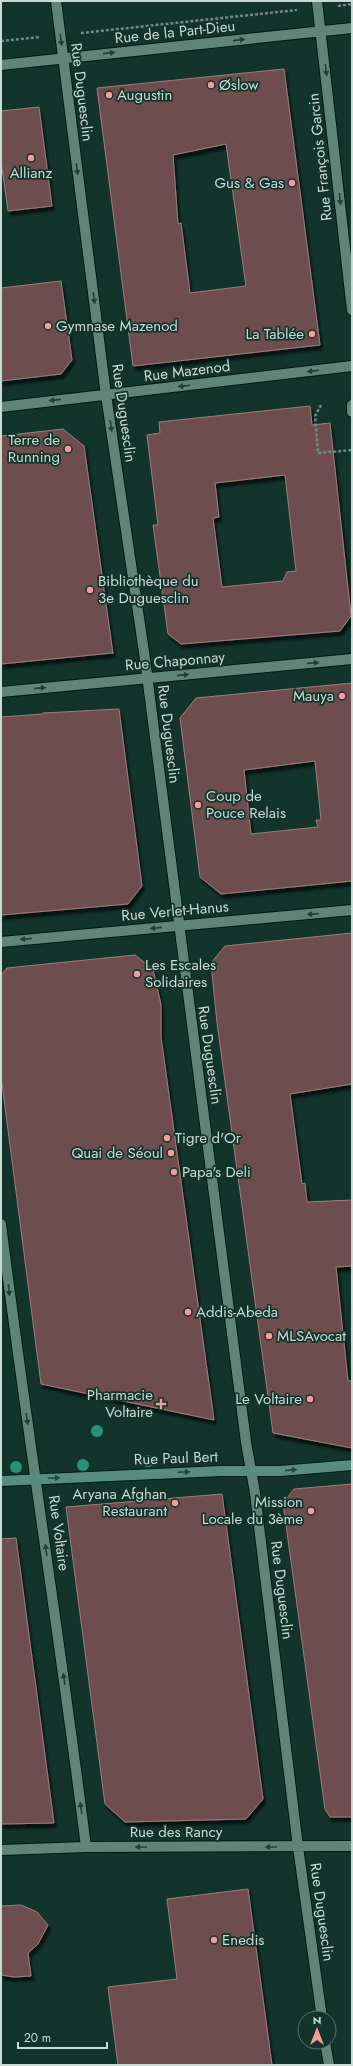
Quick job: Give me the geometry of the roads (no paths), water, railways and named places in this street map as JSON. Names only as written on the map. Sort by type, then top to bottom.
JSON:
[{"type":"street","name":"Rue Duguesclin","points":[[56,1],[106,395],[147,678],[178,926],[252,1471],[298,1847],[321,2010]]},
{"type":"street","name":"Rue François Garcin","points":[[318,4],[352,310]]},
{"type":"street","name":"Rue de la Part-Dieu","points":[[1,65],[352,28]]},
{"type":"street","name":"Rue Mazenod","points":[[1,407],[352,366]]},
{"type":"street","points":[[352,405],[352,412]]},
{"type":"street","name":"Rue Chaponnay","points":[[1,692],[352,659]]},
{"type":"street","name":"Rue Verlet-Hanus","points":[[1,942],[352,910]]},
{"type":"street","name":"Rue Voltaire","points":[[1,1224],[22,1388],[36,1479],[86,1847]]},
{"type":"street","name":"Rue Paul Bert","points":[[1,1481],[280,1471],[352,1465]]},
{"type":"street","name":"Rue des Rancy","points":[[1,1850],[86,1847],[352,1846]]},
{"type":"street","points":[[326,2050],[328,2065]]},
{"type":"place","name":"Øslow","points":[[211,85]]},
{"type":"place","name":"Augustin","points":[[109,95]]},
{"type":"place","name":"Allianz","points":[[31,158]]},
{"type":"place","name":"Gus & Gas","points":[[292,183]]},
{"type":"place","name":"Gymnase Mazenod","points":[[48,326]]},
{"type":"place","name":"La Tablée","points":[[312,334]]},
{"type":"place","name":"Terre de Running","points":[[68,449]]},
{"type":"place","name":"Bibliothèque du 3e Duguesclin","points":[[90,590]]},
{"type":"place","name":"Mauya","points":[[342,696]]},
{"type":"place","name":"Coup de Pouce Relais","points":[[198,805]]},
{"type":"place","name":"Les Escales Solidaires","points":[[137,974]]},
{"type":"place","name":"Tigre d'Or","points":[[167,1138]]},
{"type":"place","name":"Quai de Séoul","points":[[171,1153]]},
{"type":"place","name":"Papa's Deli","points":[[174,1172]]},
{"type":"place","name":"Addis-Abeda","points":[[188,1312]]},
{"type":"place","name":"MLSAvocat","points":[[269,1336]]},
{"type":"place","name":"Le Voltaire","points":[[310,1399]]},
{"type":"place","name":"Pharmacie Voltaire","points":[[161,1404]]},
{"type":"place","name":"Aryana Afghan Restaurant","points":[[175,1503]]},
{"type":"place","name":"Mission Locale du 3ème","points":[[311,1511]]},
{"type":"place","name":"Enedis","points":[[214,1940]]}]
